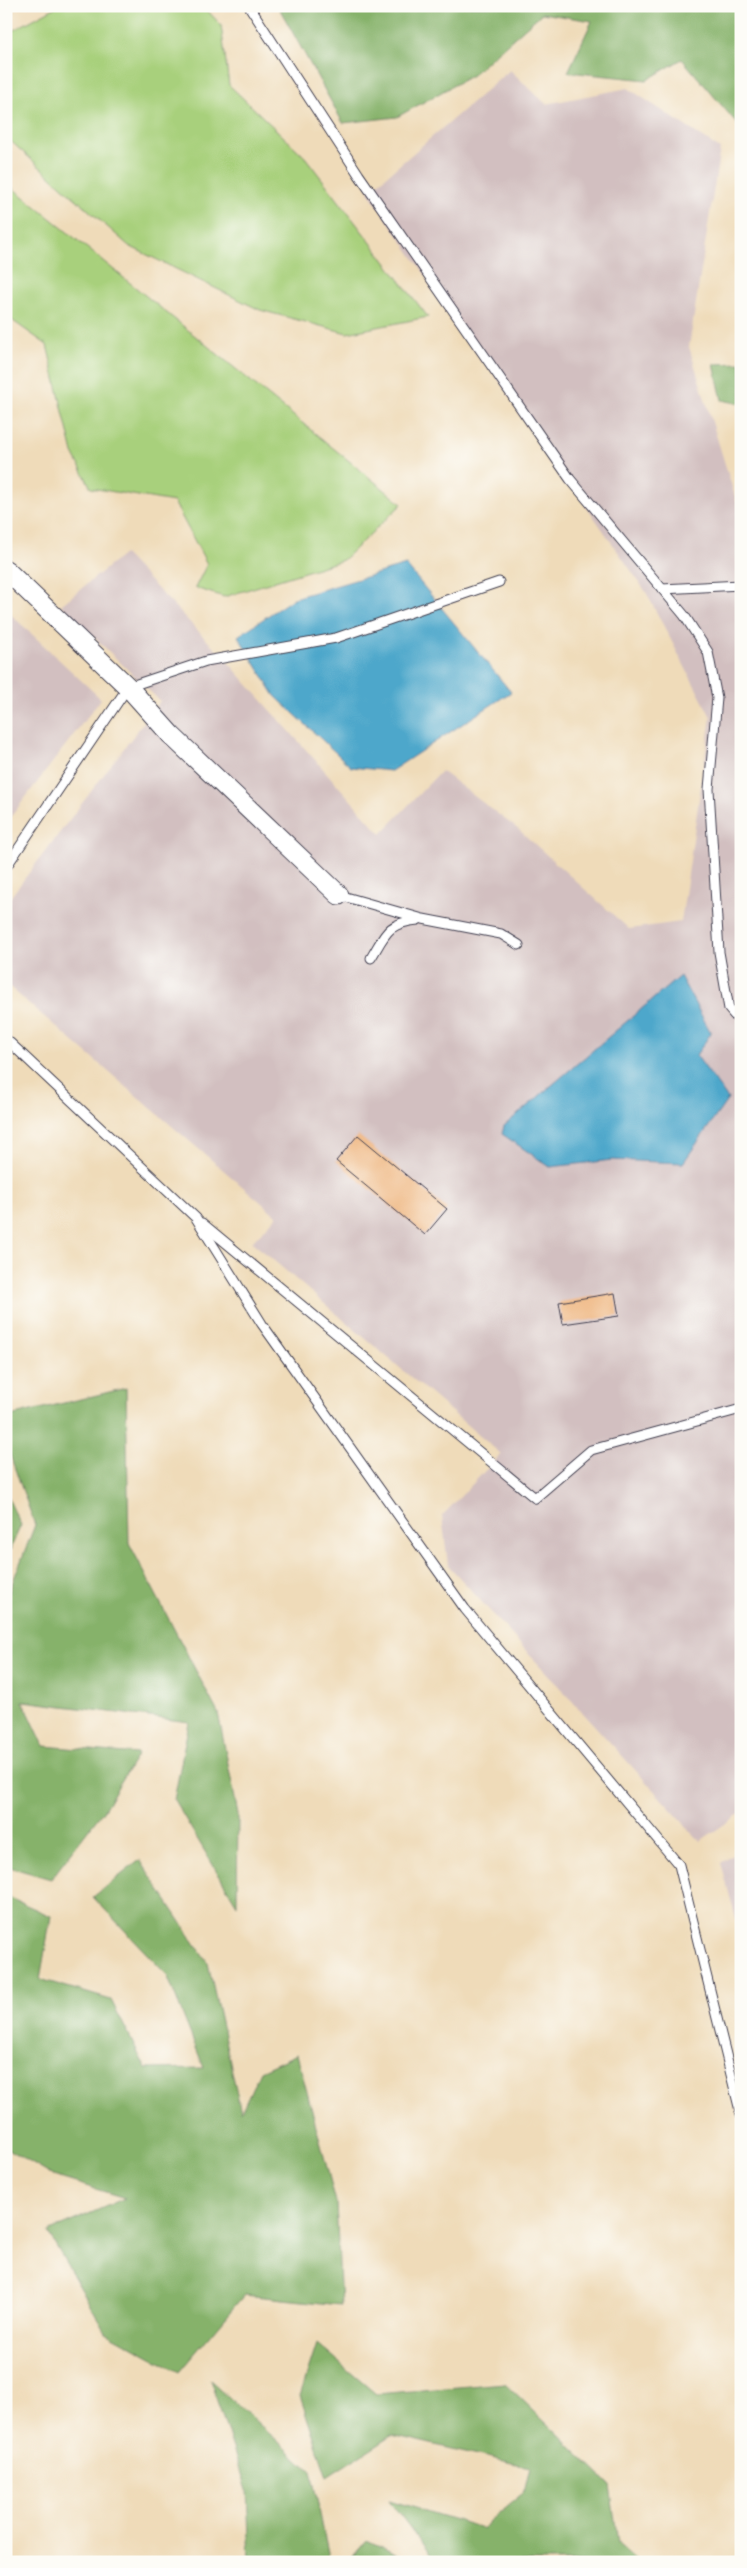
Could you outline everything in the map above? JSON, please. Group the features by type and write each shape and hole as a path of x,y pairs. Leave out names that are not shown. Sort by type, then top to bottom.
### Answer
{"street":[{"path":"6,570 128,687 171,735 339,895"}],"lane":[{"path":"249,6 359,175 570,479 684,615 708,652 717,698 709,789 719,952 729,1009 741,1022"},
{"path":"6,866 128,687 206,661 336,638 499,582"},
{"path":"662,588 741,585"},
{"path":"339,895 423,919 501,934 519,945"},
{"path":"371,958 388,930 399,922 423,919"},
{"path":"6,1038 196,1218 535,1498 591,1450 741,1409"},
{"path":"196,1218 262,1324 465,1609 679,1865 741,2115"}],"shaded area":[{"path":"510,70 546,104 628,88 720,149 689,347 741,516 741,1813 700,1841 448,1565 442,1516 501,1454 252,1242 277,1216 6,984 6,903 160,701 61,605 124,554 227,661 381,834 441,771 519,830 629,929 681,922 711,717 646,592 368,192"},
{"path":"6,610 101,699 6,823"},
{"path":"741,1849 741,1938 721,1863"}],"green space":[{"path":"58,6 203,6 221,25 229,85 305,157 428,317 347,333 260,310 129,246 6,137 6,34"},
{"path":"278,6 741,6 741,128 682,59 647,80 568,72 592,21 542,13 472,75 397,117 343,123"},
{"path":"6,183 402,504 343,560 224,597 195,588 207,564 174,502 91,488 73,453 47,345 6,316"},
{"path":"741,363 741,404 722,400 714,364"},
{"path":"126,1388 129,1543 218,1713 238,1814 237,1905 174,1800 189,1722 23,1701 44,1746 138,1754 103,1811 51,1879 6,1866 6,1599 35,1525 6,1444 6,1417"},
{"path":"6,1494 21,1525 6,1559"},
{"path":"140,1860 208,1963 241,2112 260,2071 297,2054 336,2202 341,2305 244,2295 179,2372 106,2332 48,2232 125,2198 53,2176 6,2148 6,1896 51,1916 40,1979 111,2000 146,2069 204,2068 167,1975 93,1897"},
{"path":"317,2344 376,2394 505,2383 610,2485 618,2543 639,2562 436,2562 389,2500 482,2528 524,2493 530,2467 392,2435 327,2477 300,2396"},
{"path":"210,2380 311,2471 330,2562 250,2562 247,2490"},
{"path":"367,2540 412,2562 348,2562"}],"water":[{"path":"406,565 511,692 391,771 351,767 275,696 238,636 294,598"},
{"path":"680,976 711,1033 696,1055 728,1099 683,1163 612,1160 550,1167 502,1134 504,1126"}],"building":[{"path":"358,1135 447,1209 425,1235 336,1161"},
{"path":"615,1293 619,1316 563,1324 559,1302"}]}
